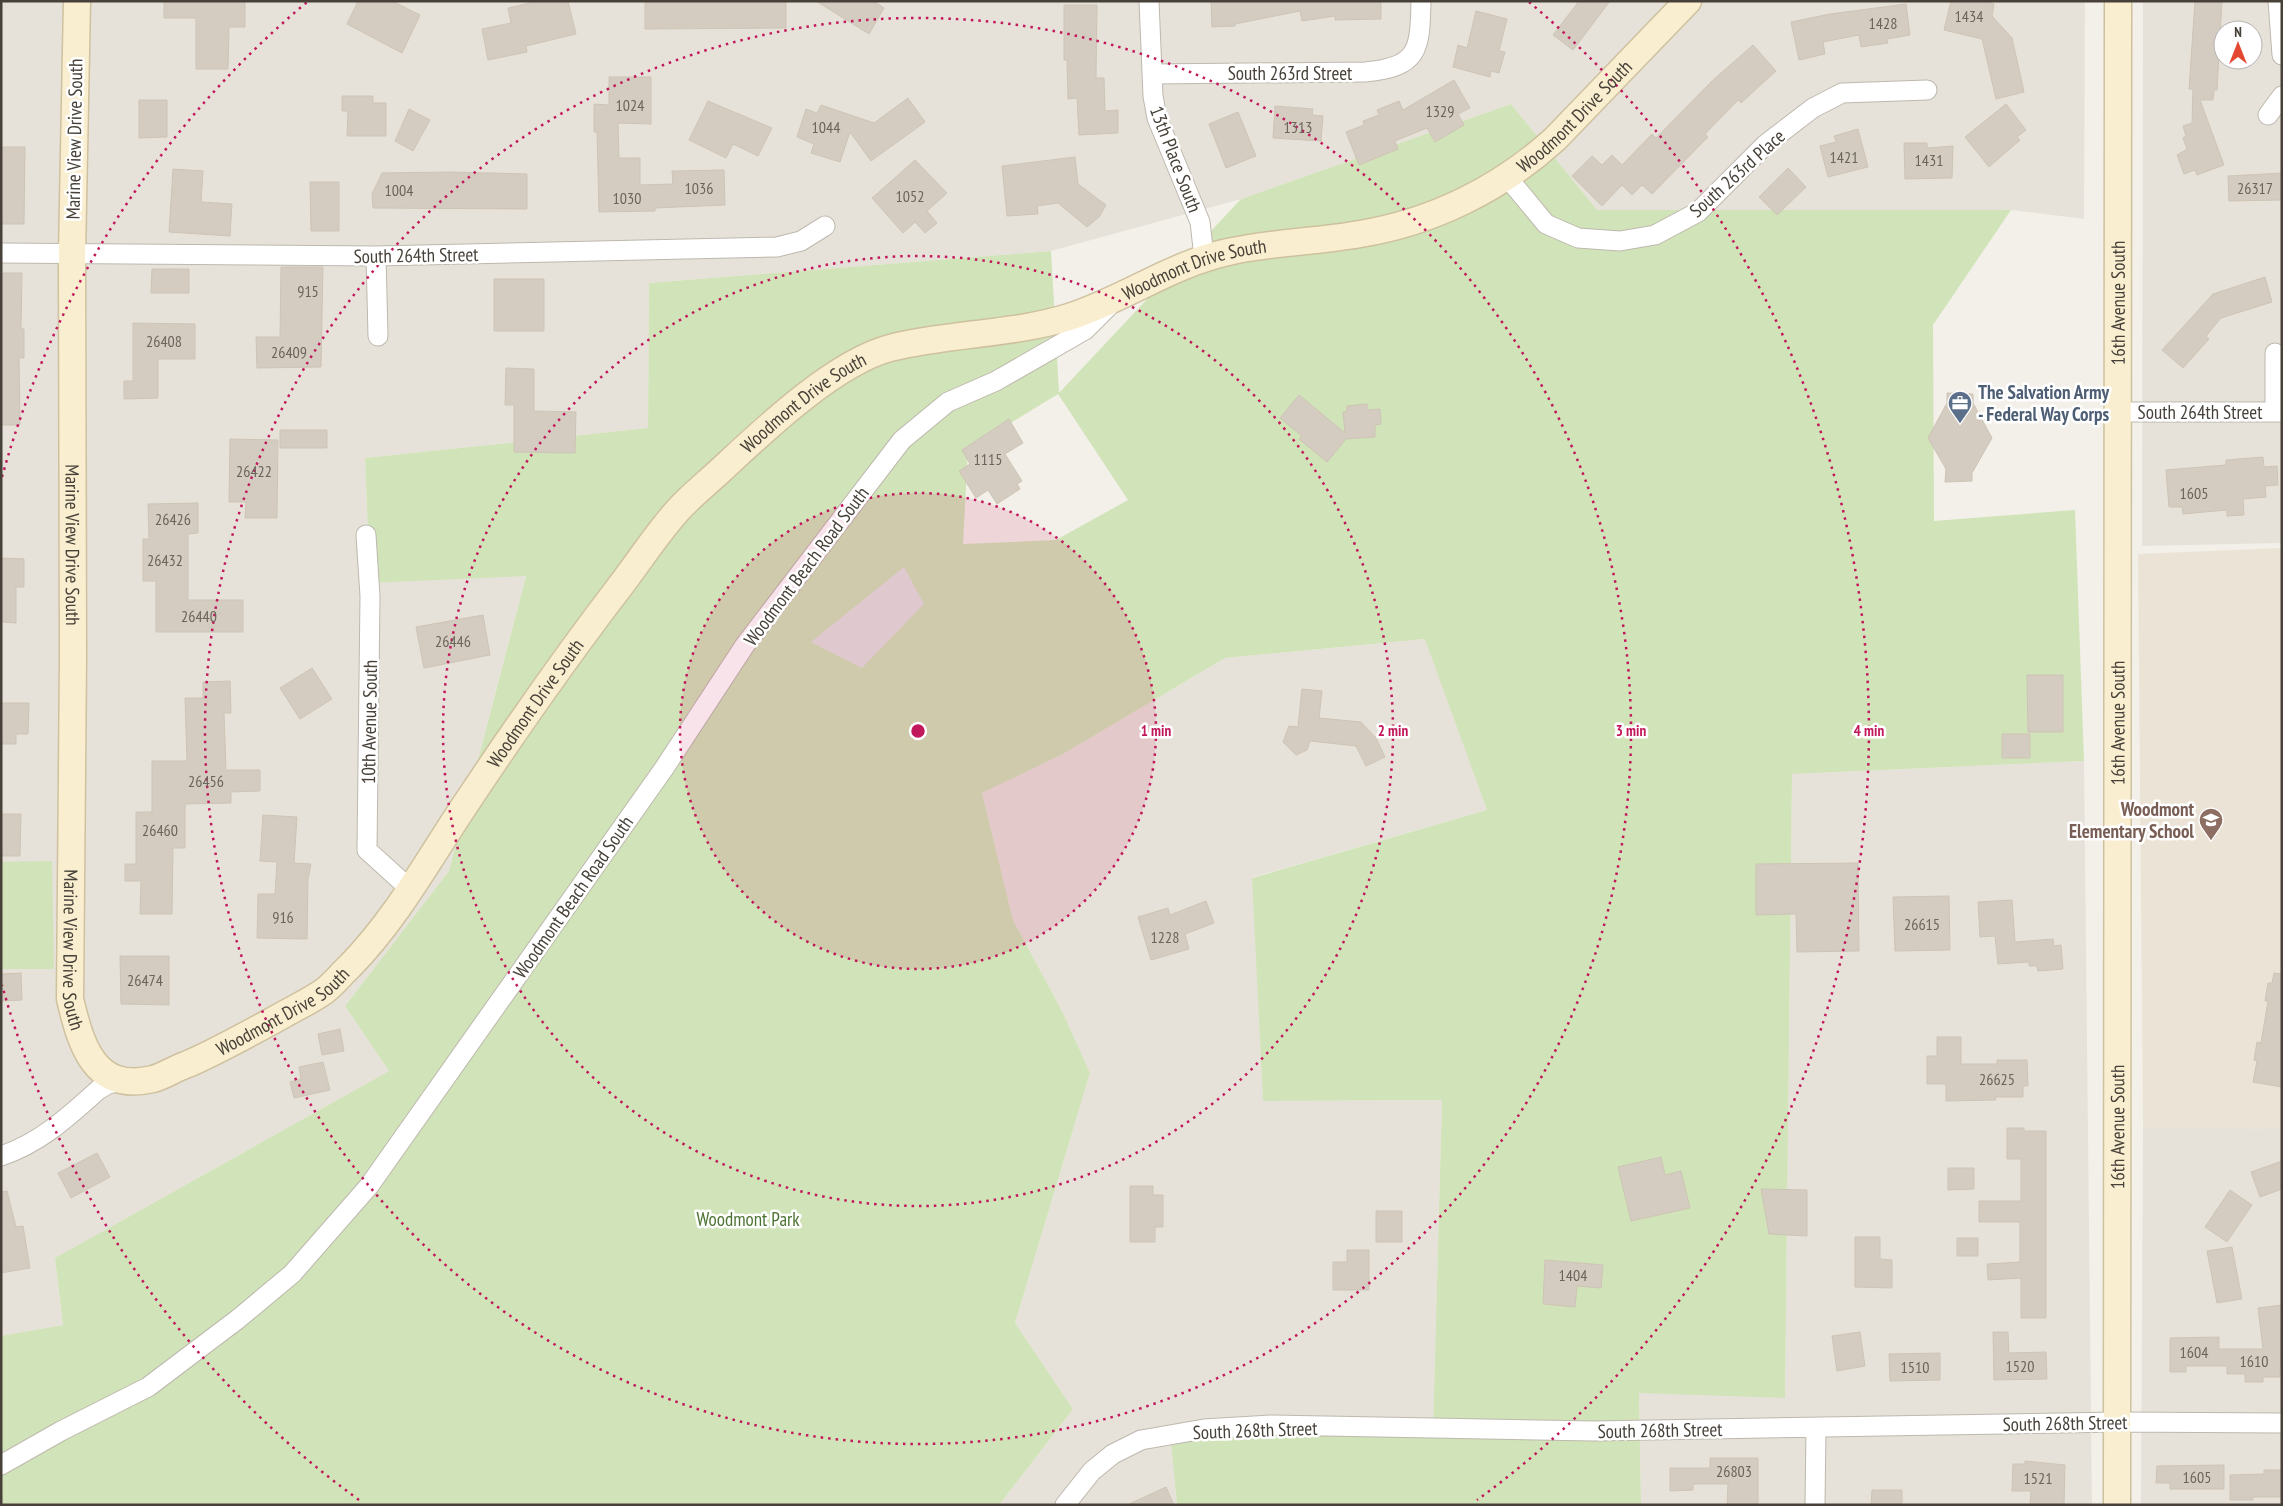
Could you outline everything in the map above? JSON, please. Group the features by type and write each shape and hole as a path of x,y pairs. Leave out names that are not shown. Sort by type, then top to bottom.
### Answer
{"main road":[{"name":"Marine View Drive South","path":"77,1 72,254 73,657 70,999 79,1034 94,1064 116,1079"},
{"name":"Woodmont Drive South","path":"116,1079 152,1079 222,1049 325,991 369,946 411,890 520,723 599,614 679,509 763,431 830,378 870,355 891,348 1024,327 1068,317 1115,300 1204,257 1235,250 1362,234 1410,223 1451,208 1507,177 1532,160 1688,1"},
{"name":"16th Avenue South","path":"2117,1505 2118,1"}],"street":[{"name":"13th Place South","path":"1149,1 1152,74 1157,118 1200,222 1204,257"},
{"name":"South 263rd Street","path":"1152,74 1372,71 1392,68 1403,63 1413,55 1418,45 1421,1"},
{"path":"2278,1 2282,55"},
{"name":"South 263rd Place","path":"1507,177 1546,224 1578,238 1620,241 1655,234 1698,212 1766,144 1813,108 1842,93 1874,90 1927,90"},
{"path":"2268,115 2282,96"},
{"name":"South 264th Street","path":"1,253 376,256 777,247 801,241 825,226"},
{"path":"376,256 378,336"},
{"name":"Woodmont Beach Road South","path":"1,1465 61,1431 148,1387 238,1319 292,1274 369,1186 659,775 745,645 902,440 948,402 996,381 1085,330 1115,300"},
{"path":"2275,353 2278,412"},
{"name":"South 264th Street","path":"2118,412 2278,412"},
{"name":"10th Avenue South","path":"366,535 370,596 368,850 411,890"},
{"path":"1,1156 23,1149 45,1134 98,1090 116,1079"},
{"name":"South 268th Street","path":"1065,1505 1092,1471 1113,1454 1141,1440 1204,1429 1271,1426 1544,1431 2117,1422 2282,1423"},
{"path":"1815,1505 1816,1428"}],"shaded area":[{"path":"1,1 2085,1 2084,219 2011,210 1597,210 1511,104 1241,199 1051,251 649,283 648,428 365,458 370,583 526,575 449,871 345,1006 389,1071 55,1258 63,1325 1,1336"},
{"path":"2143,1 2282,1 2282,543 2142,546"},
{"name":"Woodmont Elementary School","path":"2282,548 2282,1129 2143,1128 2138,554"},
{"path":"904,567 924,604 862,668 811,642"},
{"path":"1426,639 1487,810 1253,877 1263,1101 1442,1100 1433,1429 1170,1435 1177,1505 999,1505 1073,1409 1015,1323 1090,1073 1063,1013 1013,920 982,793 1063,754 1225,658"},
{"path":"2084,761 2092,1505 1641,1505 1639,1392 1785,1397 1792,774"},
{"path":"2143,1128 2282,1128 2282,1505 2141,1505"}],"green space":[{"name":"Woodmont Park","path":"1511,104 1597,210 2011,210 1933,325 1934,521 2075,510 2084,761 1792,774 1785,1398 1639,1393 1641,1505 1177,1505 1170,1434 1433,1429 1442,1100 1263,1101 1252,878 1487,810 1425,639 1225,658 1063,754 982,793 1013,920 1063,1013 1090,1073 1015,1323 1073,1409 999,1505 1,1505 1,1336 63,1325 55,1258 389,1071 345,1006 449,871 526,576 370,583 365,458 648,428 649,283 1051,251 1059,393 1241,199","holes":["1058,394 1128,500 1056,540 963,544 968,449"]},
{"path":"52,861 54,969 1,969 1,862"}],"building":[{"path":"164,1 245,1 245,27 229,27 228,69 196,69 196,18 164,18"},
{"path":"358,1 392,1 420,15 402,53 347,24"},
{"path":"538,1 568,1 576,34 526,46 527,52 488,60 482,29 511,23 508,8"},
{"path":"645,1 786,1 786,28 645,29"},
{"path":"816,1 873,1 884,8 869,34"},
{"path":"1211,1 1381,1 1381,19 1335,20 1335,16 1302,21 1300,11 1235,24 1235,26 1212,27"},
{"path":"1579,1 1610,1 1573,50 1553,35"},
{"path":"1951,1 1982,1 1994,4 1992,16 2012,38 2024,92 1996,99 1982,39 1944,30"},
{"path":"2195,1 2222,1 2221,20 2213,20 2213,70 2218,70 2217,90 2214,90 2213,100 2200,100 2224,165 2197,175 2195,170 2184,174 2177,155 2187,149 2183,138 2186,136 2183,126 2192,123 2193,89 2189,89"},
{"path":"1906,4 1910,35 1887,39 1888,43 1861,47 1859,35 1823,42 1825,54 1799,60 1791,22 1830,14"},
{"path":"1064,5 1097,5 1096,78 1104,78 1105,111 1118,110 1118,133 1079,135 1077,98 1068,99 1067,60 1064,60"},
{"path":"1476,11 1507,19 1499,51 1505,52 1499,73 1491,71 1490,77 1453,67 1458,45 1467,48"},
{"path":"1753,45 1776,71 1741,103 1738,100 1705,134 1708,137 1652,194 1642,185 1632,195 1622,185 1602,206 1572,176 1592,156 1602,165 1612,155 1622,165 1652,134 1656,138 1712,81"},
{"path":"609,77 651,77 651,124 618,123 619,158 640,158 640,185 673,184 672,171 724,170 725,205 655,208 655,211 599,212 597,132 594,132 594,104 609,105"},
{"path":"1454,80 1470,108 1458,114 1464,125 1435,142 1427,128 1395,141 1398,149 1359,165 1346,132 1364,125 1363,121 1379,115 1377,110 1399,101 1403,110"},
{"path":"342,96 373,96 373,103 386,103 386,136 347,136 348,111 342,111"},
{"path":"908,98 925,122 871,161 850,132 840,162 811,153 814,144 797,137 806,109 817,113 821,105 874,123"},
{"path":"139,100 167,100 167,137 139,138"},
{"path":"708,101 772,128 758,156 733,144 726,158 689,140"},
{"path":"2006,104 2026,130 2017,137 2020,140 1989,167 1965,137"},
{"path":"1275,106 1313,109 1312,115 1323,116 1321,141 1273,138"},
{"path":"409,109 430,120 413,151 395,141"},
{"path":"1238,112 1256,156 1226,168 1209,124"},
{"path":"1858,129 1868,167 1828,177 1820,146 1836,142 1834,136"},
{"path":"1904,143 1927,143 1927,148 1953,146 1952,178 1905,179"},
{"path":"1,147 25,147 24,224 1,224"},
{"path":"1075,157 1078,184 1106,205 1099,217 1087,227 1058,203 1037,206 1038,214 1007,216 1002,166"},
{"path":"915,160 947,193 927,211 937,223 925,233 915,222 903,233 872,198"},
{"path":"1788,168 1806,187 1777,215 1759,197"},
{"path":"173,169 203,171 201,202 232,204 230,236 169,232"},
{"path":"382,173 527,174 527,209 373,208 372,194"},
{"path":"2282,173 2282,200 2229,201 2228,176"},
{"path":"310,182 339,182 339,231 311,231"},
{"path":"281,267 323,267 321,367 257,368 256,337 280,337"},
{"path":"152,269 189,269 189,293 151,293"},
{"path":"1,273 22,273 21,329 24,329 24,358 19,358 20,425 1,425"},
{"path":"2265,277 2272,302 2221,318 2206,336 2209,339 2183,368 2162,350 2213,294"},
{"path":"494,279 544,279 544,331 494,331"},
{"path":"133,323 195,324 195,359 158,359 158,398 124,399 124,381 133,381"},
{"path":"506,368 534,369 534,411 576,412 575,453 514,452 514,405 505,405"},
{"name":"The Salvation Army - Federal Way Corps","path":"1947,393 1973,394 1973,403 1992,438 1972,473 1972,481 1945,482 1946,469 1928,438 1947,403"},
{"path":"1299,395 1345,433 1343,412 1347,411 1347,406 1367,404 1367,410 1380,409 1381,424 1375,425 1375,437 1346,439 1327,462 1299,439 1302,436 1280,418"},
{"path":"1009,419 1023,443 1005,454 1022,481 1017,484 1020,489 997,504 988,490 976,498 959,471 970,464 962,450"},
{"path":"280,430 327,430 327,448 280,448"},
{"path":"230,439 278,440 277,518 245,518 246,502 229,502"},
{"path":"2263,457 2264,467 2277,466 2278,485 2265,486 2266,497 2243,499 2244,515 2227,516 2227,510 2183,514 2182,507 2169,507 2166,470 2226,465 2226,460"},
{"path":"198,503 198,533 188,534 188,600 243,600 243,632 156,632 156,581 143,581 143,539 149,539 148,504"},
{"path":"1,558 24,559 24,587 16,587 16,623 1,622"},
{"path":"483,615 490,655 424,668 416,627"},
{"path":"312,668 332,699 300,719 280,688"},
{"path":"2027,675 2063,675 2063,732 2028,732"},
{"path":"230,681 231,713 224,713 226,770 260,770 260,791 231,792 231,803 185,804 185,848 173,848 172,914 140,914 141,881 125,881 125,864 136,864 136,812 152,812 152,761 187,761 185,698 203,698 203,682"},
{"path":"1302,689 1322,691 1319,718 1361,722 1376,738 1385,757 1366,766 1356,746 1310,741 1307,750 1296,755 1283,742 1289,726 1298,727"},
{"path":"1,703 29,703 28,734 16,734 16,744 1,744"},
{"path":"2002,734 2030,734 2030,758 2002,758"},
{"path":"1,814 21,814 20,856 1,856"},
{"path":"263,815 297,817 294,863 311,864 308,879 307,939 257,938 258,894 275,894 277,862 260,861"},
{"path":"1858,863 1859,951 1797,952 1796,914 1756,915 1756,864"},
{"path":"1949,896 1950,950 1895,951 1893,897"},
{"path":"2012,900 2015,942 2053,939 2054,946 2061,945 2063,969 2038,971 2037,966 2029,966 2029,962 1998,964 1995,936 1980,937 1978,902"},
{"path":"1206,901 1214,923 1185,934 1189,949 1151,960 1138,917 1168,908 1170,915"},
{"path":"120,956 169,956 169,1005 121,1004"},
{"path":"21,973 22,1000 1,1001 1,974"},
{"path":"2274,973 2282,974 2282,1087 2253,1082 2257,1061 2254,1060 2257,1042 2261,1043 2268,1001 2265,1001 2268,983 2272,983"},
{"path":"340,1029 344,1051 322,1055 318,1034"},
{"path":"1937,1037 1961,1037 1961,1064 1997,1064 1997,1060 2027,1060 2028,1086 2023,1086 2023,1097 1995,1097 1996,1100 1946,1101 1946,1084 1927,1084 1927,1056 1937,1056"},
{"path":"323,1062 330,1090 294,1098 290,1082 301,1079 299,1067"},
{"path":"2007,1128 2024,1128 2024,1131 2046,1131 2046,1318 2021,1318 2021,1278 1988,1280 1987,1264 2020,1262 2020,1222 1979,1222 1979,1201 2021,1201 2021,1159 2007,1159"},
{"path":"97,1153 110,1177 71,1198 58,1173"},
{"path":"1661,1157 1665,1175 1681,1171 1690,1208 1631,1221 1618,1167"},
{"path":"2282,1161 2282,1189 2260,1197 2251,1172"},
{"path":"1948,1168 1974,1168 1974,1189 1948,1190"},
{"path":"1130,1186 1153,1186 1153,1195 1163,1195 1163,1227 1155,1227 1155,1242 1130,1242"},
{"path":"1761,1189 1807,1190 1807,1236 1769,1234"},
{"path":"2230,1190 2252,1205 2227,1242 2205,1227"},
{"path":"7,1191 16,1227 23,1226 30,1268 1,1273 1,1192"},
{"path":"1376,1211 1402,1211 1402,1242 1376,1242"},
{"path":"1855,1237 1880,1237 1880,1259 1892,1260 1892,1288 1855,1287"},
{"path":"1957,1238 1978,1238 1978,1256 1957,1256"},
{"path":"2232,1247 2242,1299 2217,1303 2207,1251"},
{"path":"1347,1250 1369,1250 1369,1290 1333,1290 1333,1262 1347,1262"},
{"path":"1545,1260 1603,1265 1601,1288 1577,1286 1575,1307 1543,1304"},
{"path":"2282,1305 2280,1377 2263,1377 2263,1382 2245,1382 2245,1374 2227,1374 2227,1366 2186,1366 2186,1372 2170,1372 2170,1338 2219,1337 2219,1349 2263,1349 2258,1308"},
{"path":"1860,1332 1865,1366 1837,1371 1832,1336"},
{"path":"1993,1332 2008,1332 2009,1353 2046,1352 2047,1379 1994,1380"},
{"path":"1940,1353 1940,1380 1890,1381 1889,1354"},
{"path":"1710,1458 1758,1458 1758,1505 1727,1505 1728,1484 1693,1484 1693,1490 1670,1491 1670,1468 1710,1468"},
{"path":"2025,1461 2065,1465 2064,1505 2030,1505 2031,1491 2012,1491 2013,1464 2025,1464"},
{"path":"2224,1465 2224,1489 2170,1489 2170,1483 2156,1483 2157,1466"},
{"path":"2264,1470 2282,1470 2282,1497 2253,1497 2253,1500 2230,1500 2230,1475 2264,1474"},
{"path":"1166,1487 1174,1505 1127,1505"},
{"path":"1872,1490 1902,1490 1902,1505 1871,1505"}],"place":[{"name":"The Salvation Army - Federal Way Corps","path":"1960,424"},
{"name":"Woodmont Elementary School","path":"2211,841"}]}
